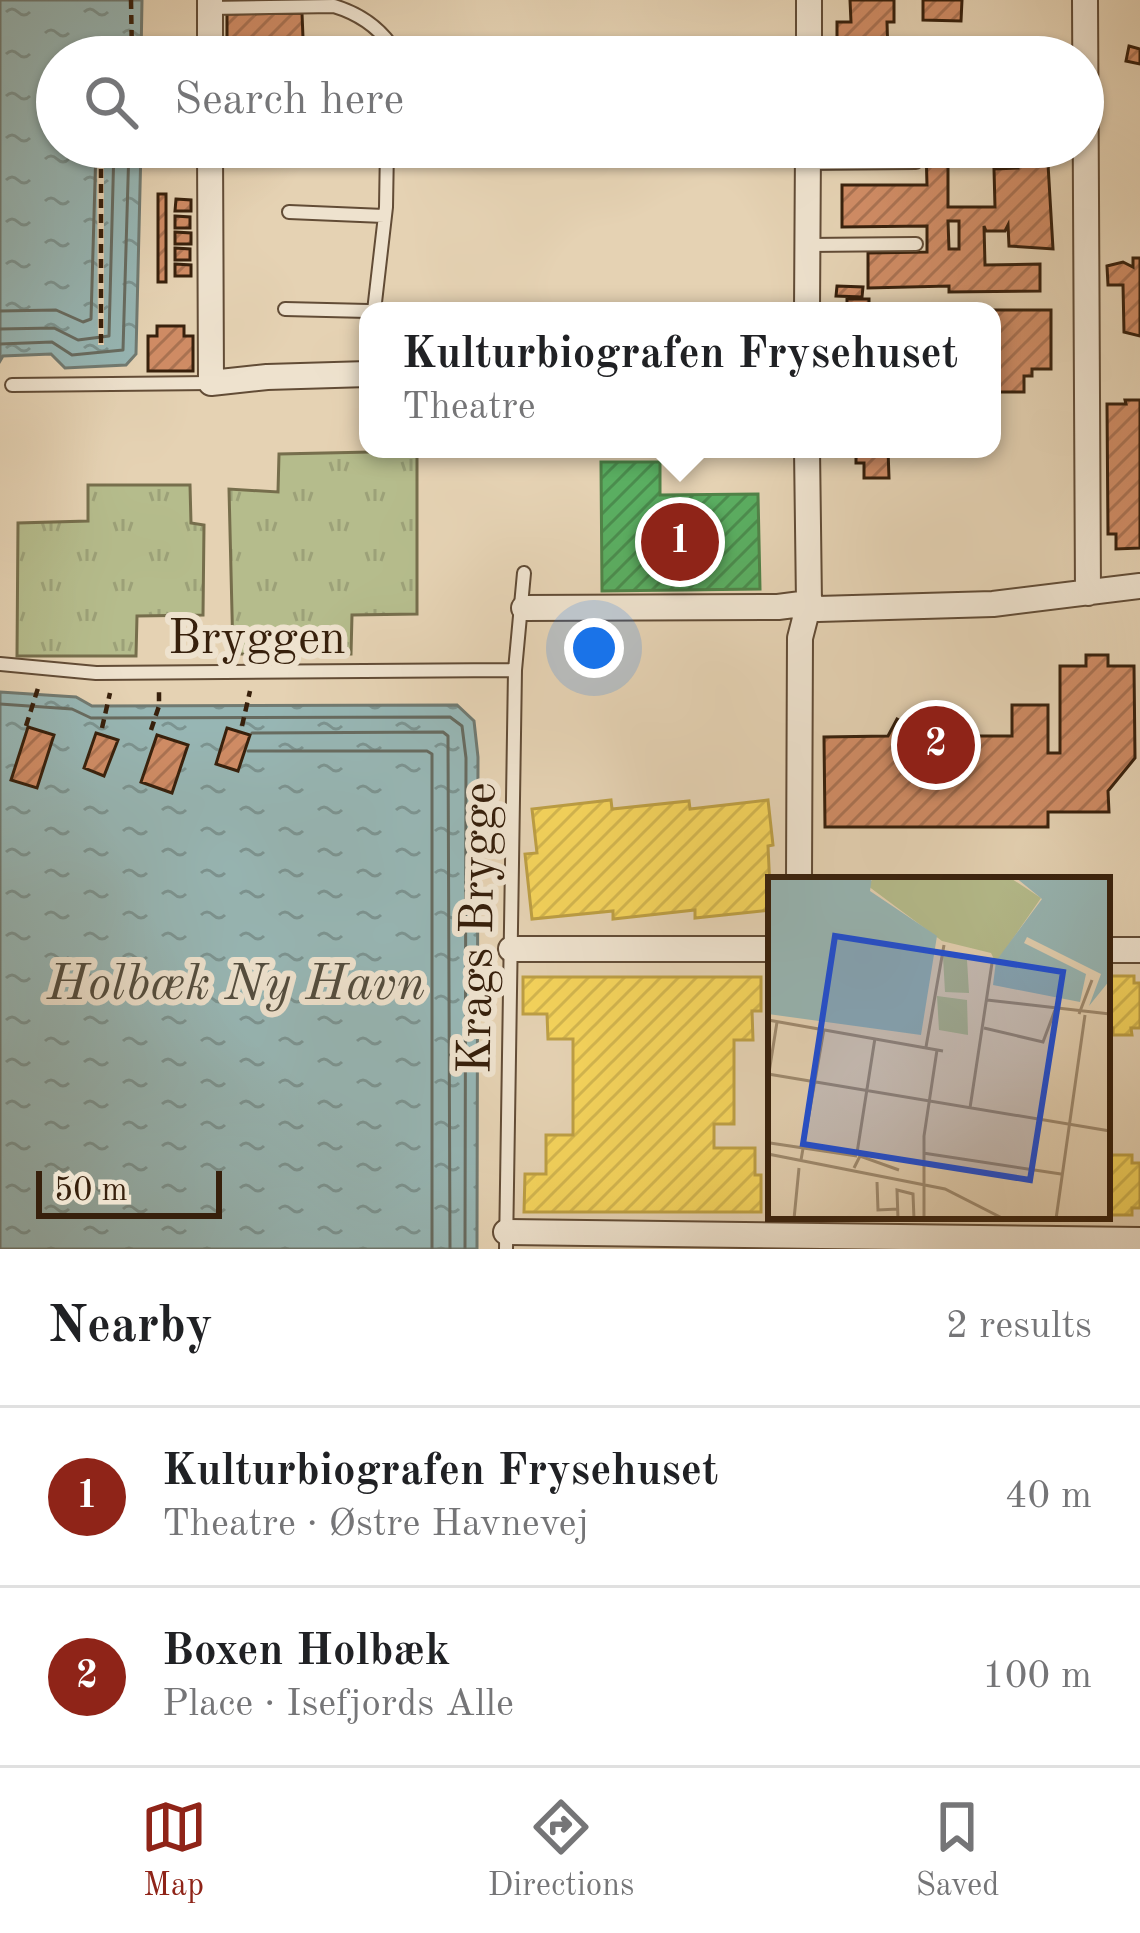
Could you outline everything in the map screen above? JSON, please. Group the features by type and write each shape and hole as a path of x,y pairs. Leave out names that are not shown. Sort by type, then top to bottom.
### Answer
{"street":[{"path":"808,36 809,0"},
{"path":"1085,0 1085,36"},
{"path":"210,4 211,36"},
{"path":"210,168 211,383 359,372"},
{"path":"807,302 808,168"},
{"path":"1086,168 1088,593"},
{"path":"799,877 800,638 809,603 807,458"},
{"path":"524,608 994,604 1140,586"},
{"path":"511,949 768,950"},
{"path":"506,1240 801,1234 1140,1240"}],"lane":[{"path":"210,4 325,5 343,9 384,36"},
{"path":"372,302 385,216 386,168"},
{"path":"289,212 385,216"},
{"path":"807,245 916,244"},
{"path":"284,309 359,311"},
{"path":"12,385 211,383"},
{"name":"Krags Brygge","path":"506,1240 514,670 524,573"},
{"name":"Bryggen","path":"0,664 96,673 514,670"}],"path":[{"path":"131,0 132,36"},
{"path":"101,168 101,343"},
{"path":"26,725 36,694"},
{"path":"102,728 110,706"},
{"path":"151,730 159,706"},
{"path":"242,726 249,706"}],"green space":[{"path":"359,452 359,458 417,458 417,614 352,615 351,654 233,654 229,489 278,492 279,454"},
{"path":"88,485 190,485 191,523 204,525 203,615 137,616 136,656 17,656 18,523 88,521"}],"water":[{"path":"0,0 142,0 141,36 36,36 36,168 140,168 136,354 126,365 65,368 51,354 3,356 0,361"},
{"name":"Holbæk Ny Havn","path":"0,692 76,697 92,706 457,705 474,721 478,757 477,1249 0,1249"}],"pier":[{"path":"97,168 104,168 104,345 98,345"}],"building: Homes":[{"path":"611,800 612,809 689,801 690,809 768,800 773,845 768,846 768,910 695,918 695,910 613,919 613,911 532,919 525,854 537,853 532,809"},
{"path":"1110,976 1134,976 1134,983 1140,983 1140,1028 1131,1028 1132,1035 1113,1035"},
{"path":"523,977 761,977 761,1011 752,1011 753,1040 734,1040 734,1124 714,1124 714,1148 755,1148 761,1212 524,1212 525,1174 546,1174 546,1135 573,1135 573,1039 548,1039 547,1014 523,1014"},
{"path":"1110,1155 1132,1155 1132,1163 1140,1163 1140,1208 1132,1208 1132,1215 1110,1215"}],"building: Public":[{"path":"601,462 660,462 660,495 758,494 760,589 602,591"}],"building: Other":[{"path":"850,0 894,0 894,22 887,22 887,36 837,36 837,22 851,22"},
{"path":"923,0 962,0 961,21 923,20"},
{"path":"302,13 303,36 227,36 227,14"},
{"path":"1129,46 1140,49 1140,64 1126,61"},
{"path":"927,168 948,168 948,207 995,207 994,169 1048,168 1053,249 1009,246 1008,225 1005,231 986,231 984,226 985,265 1040,264 1040,291 868,288 868,253 927,252 927,226 842,227 842,185 927,185","holes":["948,221 959,221 959,249 949,249"]},
{"path":"158,194 166,194 166,282 158,282"},
{"path":"176,199 191,200 191,211 175,211"},
{"path":"175,216 190,217 190,228 175,228"},
{"path":"175,232 191,233 191,244 175,244"},
{"path":"175,248 190,249 190,260 175,260"},
{"path":"1133,258 1140,258 1140,336 1124,332 1123,285 1108,285 1107,266 1123,262 1133,267"},
{"path":"175,264 191,265 191,276 175,276"},
{"path":"837,286 863,287 862,297 836,296"},
{"path":"1001,310 1051,310 1051,369 1032,369 1032,376 1024,376 1024,392 1001,392"},
{"path":"157,326 184,326 184,336 193,336 193,371 148,371 148,336 157,336"},
{"path":"1125,400 1140,400 1140,548 1116,549 1116,534 1108,534 1107,404 1126,404"},
{"path":"856,458 888,458 889,478 864,478 864,463 856,463"},
{"path":"1086,655 1108,655 1108,666 1134,666 1135,758 1108,791 1109,812 1048,812 1048,827 825,827 824,737 888,736 897,719 910,726 910,736 1012,736 1012,705 1048,705 1048,753 1060,753 1060,666 1086,666"},
{"path":"28,727 54,735 37,788 11,780"},
{"path":"227,728 250,735 238,771 216,764"},
{"path":"96,733 118,740 104,776 84,768"},
{"path":"157,735 188,745 172,793 141,782"}],"place":[{"name":"Kulturbiografen Frysehuset","path":"680,542"},
{"name":"Boxen Holbæk","path":"936,745"}]}
